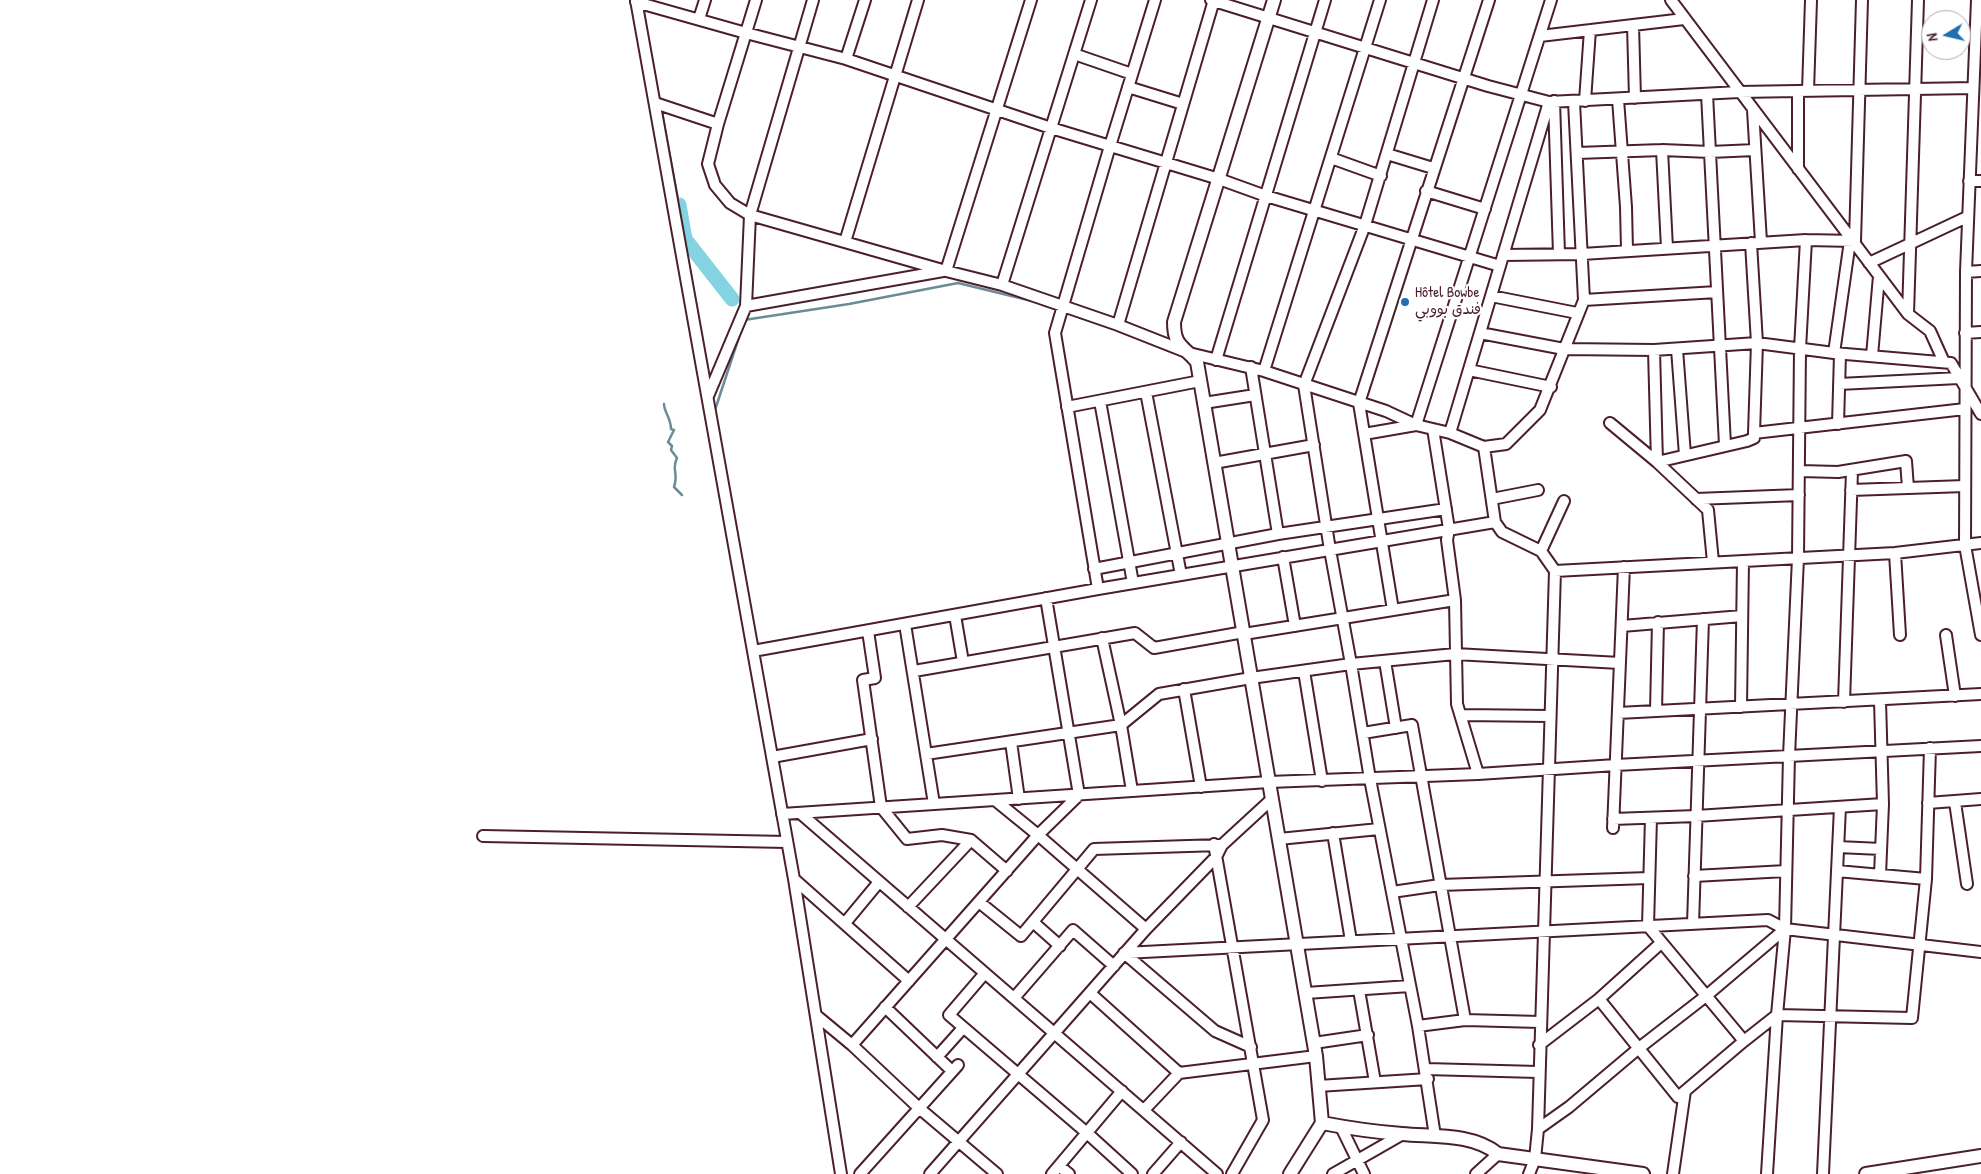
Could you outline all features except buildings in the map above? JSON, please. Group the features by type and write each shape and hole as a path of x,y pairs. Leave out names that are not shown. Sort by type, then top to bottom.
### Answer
{"street":[{"path":"699,19 706,0"},
{"path":"756,0 718,124 708,164 715,185 730,203 750,215 1002,285 1118,325 1189,353 1264,371 1386,411 1416,425 1450,434 1484,447 1506,444 1540,410 1551,387 1577,313 1584,300 1574,102"},
{"path":"708,397 746,306 750,215 813,0"},
{"path":"846,60 865,0"},
{"path":"846,242 918,0"},
{"path":"946,271 1031,0"},
{"path":"1002,285 1091,0"},
{"path":"1098,589 1055,334 1155,0"},
{"path":"1118,325 1213,0 1521,96 1551,102 1739,92 1973,88"},
{"path":"1274,0 1174,322 1174,336 1179,344 1197,362 1316,1056 1322,1123 1290,1174"},
{"path":"1216,360 1325,0"},
{"path":"1264,371 1380,0"},
{"path":"1433,0 1365,225 1304,385 1330,550 1370,779 1427,1074 1435,1136"},
{"path":"1393,610 1359,403 1489,0"},
{"path":"1416,425 1551,0"},
{"path":"1671,0 1684,20 1908,314 1930,331 1944,362"},
{"path":"1798,168 1811,0"},
{"path":"1838,424 1839,384 1837,353 1852,241 1862,0"},
{"path":"1908,314 1918,0"},
{"path":"841,1174 794,878 636,1 846,60 1051,128 1219,179 1266,196 1500,266"},
{"path":"1978,6 1978,70 1973,88 1967,217 1965,486 1966,545 1981,635"},
{"path":"1540,36 1684,20"},
{"path":"1633,25 1636,98"},
{"path":"1586,101 1590,30"},
{"path":"1074,54 1132,74"},
{"path":"1128,86 1183,104"},
{"path":"1707,94 1725,445"},
{"path":"1618,99 1627,250"},
{"path":"1551,102 1559,254"},
{"path":"1450,434 1551,102"},
{"path":"655,103 718,124"},
{"path":"1657,462 1754,438 1756,243 1753,110"},
{"path":"1577,153 1662,150 1710,152 1755,150"},
{"path":"1662,150 1667,248"},
{"path":"1387,154 1434,168"},
{"path":"1331,158 1381,176"},
{"path":"1969,181 1981,181"},
{"path":"1426,191 1485,209"},
{"path":"1869,262 1967,217"},
{"path":"1503,255 1582,254 1806,240 1852,241"},
{"path":"1767,1174 1777,1015 1785,928 1789,756 1798,558 1800,349 1806,240"},
{"path":"746,306 946,271"},
{"path":"1966,272 1981,271"},
{"path":"1872,356 1879,276"},
{"path":"1584,300 1717,292"},
{"path":"1491,296 1577,313"},
{"path":"1965,333 1981,332"},
{"path":"1480,333 1564,348 1654,350 1756,344 1951,363 1981,414"},
{"path":"1678,349 1685,455"},
{"path":"1654,350 1657,462"},
{"path":"1251,368 1278,534"},
{"path":"1469,370 1551,387"},
{"path":"1839,384 1959,378"},
{"path":"1067,407 1200,381"},
{"path":"1146,392 1181,575"},
{"path":"1204,403 1255,396"},
{"path":"1100,401 1133,583"},
{"path":"1754,433 1965,409"},
{"path":"1610,423 1657,462 1708,510 1713,562"},
{"path":"1364,434 1416,425"},
{"path":"1433,429 1449,529 1447,540 1455,600 1457,704 1478,774"},
{"path":"1214,463 1314,445"},
{"path":"1484,447 1495,522 1502,532 1541,551 1555,571 1538,1072 1538,1129 1535,1160 1529,1174"},
{"path":"1800,471 1852,471 1906,461 1908,488"},
{"path":"1844,702 1852,471"},
{"path":"1851,490 1965,486"},
{"path":"1492,499 1538,490"},
{"path":"1696,499 1799,495"},
{"path":"1541,551 1564,501"},
{"path":"1094,569 1278,534 1446,509"},
{"path":"753,651 1046,598 1495,522"},
{"path":"1555,571 1850,556 1981,543"},
{"path":"1895,553 1900,635"},
{"path":"1284,557 1295,626"},
{"path":"1741,707 1743,561"},
{"path":"1624,568 1613,824 1651,818 1883,804"},
{"path":"1046,598 1079,796"},
{"path":"914,671 1136,633 1154,648 1455,600"},
{"path":"955,615 963,662"},
{"path":"1622,626 1742,616"},
{"path":"1693,924 1703,619"},
{"path":"1656,711 1658,622"},
{"path":"905,624 934,804"},
{"path":"868,631 875,678 863,680 881,807 907,838 942,835 971,840 1007,871"},
{"path":"1946,635 1955,696"},
{"path":"1102,638 1121,725 1132,791"},
{"path":"926,754 1121,725 1159,694 1351,664 1456,654 1620,663"},
{"path":"1385,661 1396,728"},
{"path":"1304,671 1322,781"},
{"path":"1184,689 1201,787"},
{"path":"1618,713 1981,694"},
{"path":"1880,700 1883,804 1880,875"},
{"path":"1461,715 1550,716"},
{"path":"1363,733 1412,725 1465,1020"},
{"path":"772,757 872,739"},
{"path":"1011,742 1018,799"},
{"path":"782,814 1079,796 1269,782 1421,777 1981,746"},
{"path":"1599,999 1678,1097 1744,1040 1777,1015 1912,1018 1926,879 1930,748"},
{"path":"852,1045 1038,835 1079,796"},
{"path":"979,902 1021,936 1094,849 1218,844 1272,799"},
{"path":"1928,803 1981,799"},
{"path":"995,800 1146,929"},
{"path":"1955,802 1967,884"},
{"path":"1823,1174 1840,807"},
{"path":"800,813 1218,1174"},
{"path":"1651,818 1648,926 1744,1040"},
{"path":"1279,839 1379,829"},
{"path":"1333,834 1350,942"},
{"path":"484,836 787,842"},
{"path":"908,907 971,840"},
{"path":"1218,844 1216,857 1264,1120 1232,1174"},
{"path":"1838,848 1881,849"},
{"path":"930,1174 1124,953 1216,857"},
{"path":"1837,871 1926,879"},
{"path":"1694,876 1786,872"},
{"path":"794,878 909,981"},
{"path":"1392,892 1440,885 1649,878"},
{"path":"845,923 879,882"},
{"path":"1124,953 1768,920 1785,928 1981,952"},
{"path":"1033,922 1060,946"},
{"path":"1538,1129 1569,1107 1639,1048 1706,996 1785,928"},
{"path":"1014,998 1073,930 1114,966"},
{"path":"1539,1046 1599,999 1661,943"},
{"path":"1124,953 1215,1031 1251,1047"},
{"path":"985,973 949,1015 1132,1174"},
{"path":"1306,993 1410,986"},
{"path":"1360,990 1376,1082"},
{"path":"1090,993 1179,1073"},
{"path":"860,1174 955,1068 937,1057 886,1007"},
{"path":"817,1016 852,1045 919,1108 997,1174"},
{"path":"1418,1026 1465,1020 1540,1022"},
{"path":"937,1057 963,1028"},
{"path":"1314,1043 1368,1035"},
{"path":"1144,1110 1179,1073 1316,1056"},
{"path":"1318,1086 1376,1082 1427,1074 1538,1072"},
{"path":"1069,1174 1056,1170 1122,1091"},
{"path":"1673,1174 1685,1091"},
{"path":"1322,1123 1341,1127 1435,1136 1479,1143 1489,1146 1498,1154 1617,1172 1643,1174"},
{"path":"1341,1127 1364,1174"},
{"path":"1333,1174 1403,1134"},
{"path":"1153,1174 1181,1142"},
{"path":"1476,1174 1498,1154"},
{"path":"1866,1174 1981,1156"}],"waterway":[{"path":"643,6 645,21"},
{"path":"661,107 679,205"},
{"path":"679,205 685,239 732,299"},
{"path":"744,320 849,304 958,283 1040,303"},
{"path":"715,410 742,328"},
{"path":"664,404 671,429 674,430 668,442 672,446 671,450 677,458 675,462 676,478 674,487 682,495"}],"place":[{"name":"Hôtel Bowbe فندق بووبي","path":"1405,302"}]}
